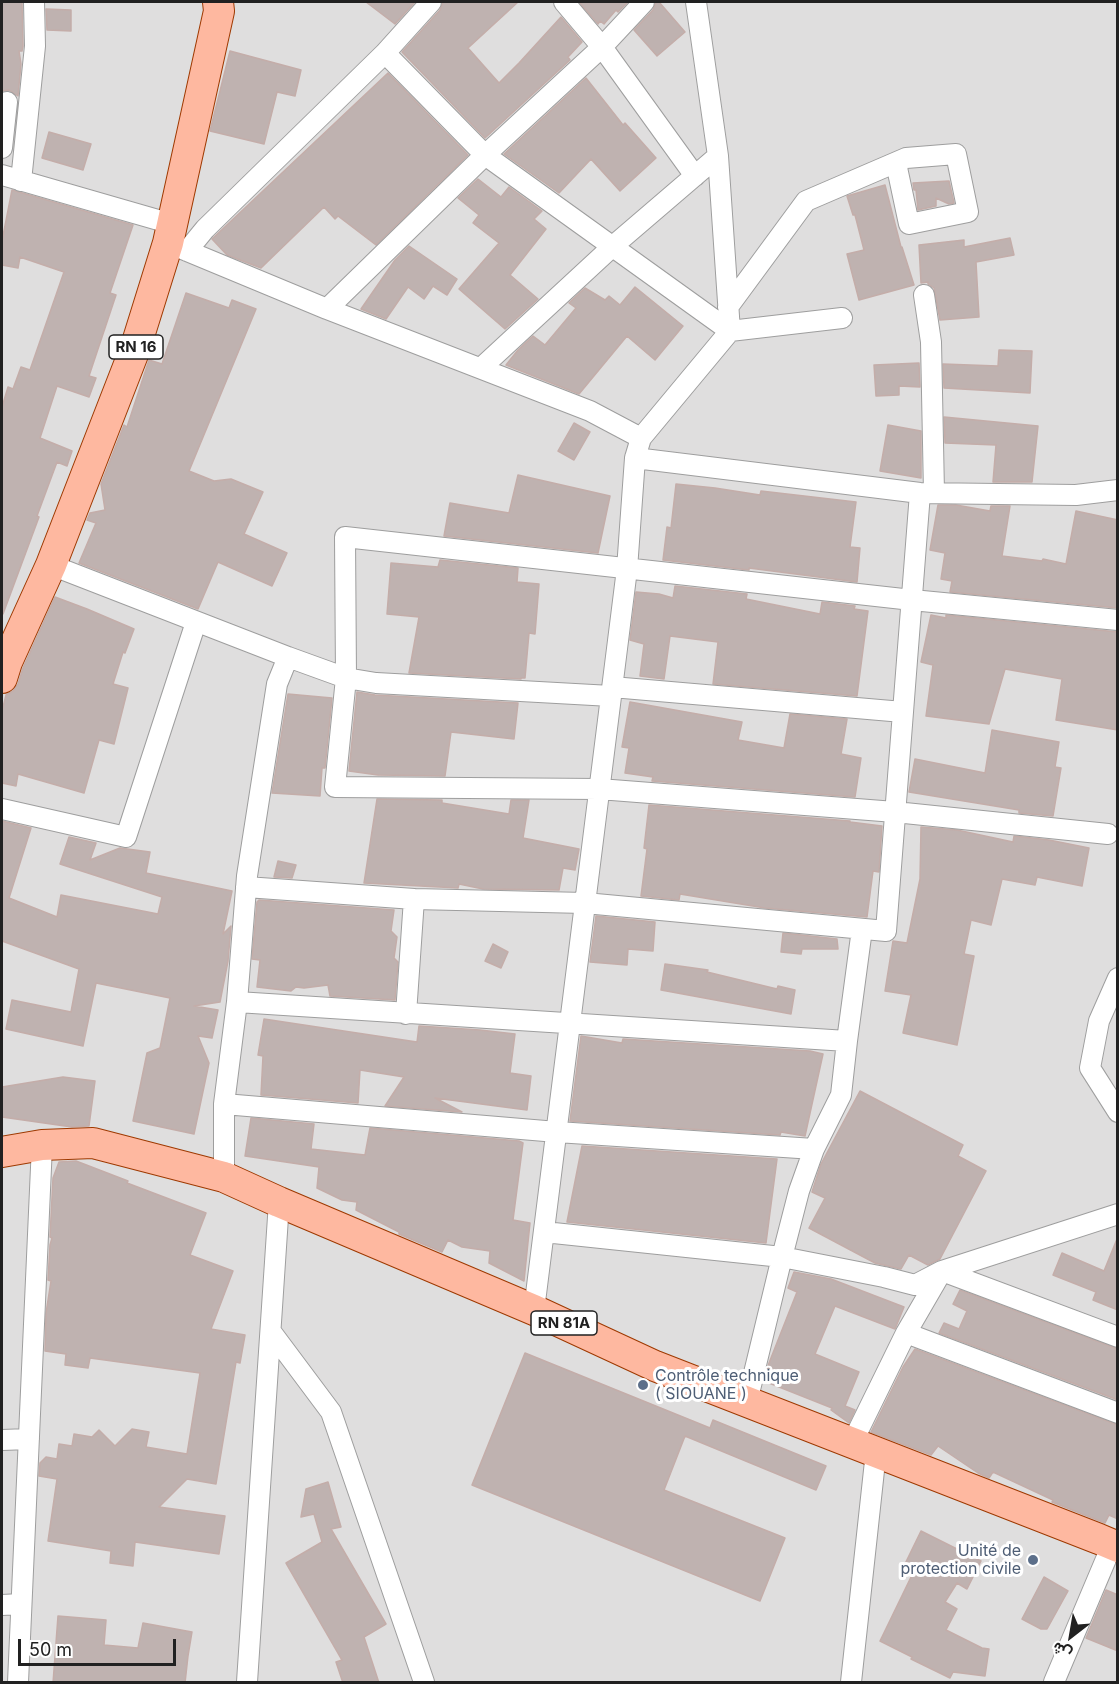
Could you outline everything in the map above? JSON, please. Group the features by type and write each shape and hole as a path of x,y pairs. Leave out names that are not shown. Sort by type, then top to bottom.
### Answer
{"main road":[{"name":"RN 16","path":"2,678 51,565 176,240 219,11 218,2"},
{"name":"RN 81A","path":"2,1152 42,1145 93,1143 224,1178 534,1310 656,1366 1115,1546"}],"street":[{"path":"21,181 35,46 34,2"},
{"path":"176,240 205,229 386,53 431,2"},
{"path":"564,2 602,47 695,176"},
{"path":"327,309 485,155 602,47 644,2"},
{"path":"696,2 718,156 730,332"},
{"path":"386,53 485,155 730,332"},
{"path":"2,148 7,102"},
{"path":"481,368 613,246 718,156"},
{"path":"728,308 806,201 896,162"},
{"path":"2,175 176,240 327,309 590,411 642,438"},
{"path":"246,887 414,899 585,903 886,931 912,600 927,493 931,342 924,295"},
{"path":"534,1310 627,568 635,458 642,438 730,332 842,318"},
{"path":"635,458 927,493 1076,495 1118,490"},
{"path":"1108,834 895,812 599,789 336,787 346,678 345,537 912,600 1118,620"},
{"path":"51,565 346,678 376,683 611,691 903,712"},
{"path":"2,808 126,837 196,622"},
{"path":"224,1178 224,1104 237,1002 246,887 277,684 288,657"},
{"path":"406,1014 414,899"},
{"path":"747,1402 799,1191 814,1149 841,1095 862,929"},
{"path":"1118,978 1099,1021 1090,1068 1118,1112"},
{"path":"237,1002 847,1041"},
{"path":"224,1104 557,1132 814,1149"},
{"path":"18,1683 42,1145"},
{"path":"247,1683 279,1202"},
{"path":"544,1232 783,1257 915,1285 942,1271 1118,1215"},
{"path":"851,1683 864,1447 906,1333 942,1271"},
{"path":"942,1271 1118,1337"},
{"path":"272,1333 331,1412 424,1683"},
{"path":"906,1333 1118,1413"},
{"path":"2,1440 29,1439"},
{"path":"1054,1683 1115,1546"},
{"path":"2,1605 21,1604"}],"shaded area":[{"path":"2,2 1117,2 1117,1682 2,1682"}],"building":[{"path":"2,2 22,2 23,46 22,51 19,51 21,64 18,96 9,90 2,91"},
{"path":"366,2 415,2 395,24"},
{"path":"443,2 518,2 468,48 499,83 561,17 582,42 568,57 570,60 485,138 402,52 440,10"},
{"path":"579,2 628,2 618,12 616,10 604,24 600,21 598,24"},
{"path":"656,2 659,2 685,32 657,56 634,30 653,10"},
{"path":"46,9 71,10 71,31 47,30"},
{"path":"230,51 301,70 295,96 277,92 264,144 210,131"},
{"path":"388,73 468,155 376,245 338,216 335,219 324,207 261,268 227,255 212,239"},
{"path":"586,78 623,125 625,123 656,158 620,191 591,159 559,193 504,154"},
{"path":"49,132 91,144 83,170 42,158"},
{"path":"478,179 501,197 509,187 542,211 534,219 546,229 510,275 538,299 505,329 459,289 499,243 473,223 479,215 458,198"},
{"path":"949,181 954,203 949,204 936,198 936,206 918,210 913,183"},
{"path":"885,185 901,247 914,285 859,300 847,254 864,250 855,215 853,215 847,196"},
{"path":"12,190 133,225 110,293 116,295 89,376 96,378 89,397 57,386 40,438 72,451 67,466 57,462 2,614 2,407 8,387 13,389 21,367 30,370 64,272 20,257 18,268 2,265 2,241"},
{"path":"1010,238 1014,255 976,262 979,317 940,320 934,288 928,282 921,283 919,245 964,240 964,247"},
{"path":"409,246 457,279 447,295 433,286 424,299 408,287 386,319 361,309 395,260"},
{"path":"635,287 683,326 655,360 627,336 579,394 506,365 533,336 545,345 576,308 569,303 585,288 605,300 609,296 620,305"},
{"path":"186,293 229,308 232,300 256,309 189,471 214,481 231,479 263,492 244,534 287,553 272,586 218,562 198,609 79,563 96,523 87,520 90,513 105,510 101,484 124,425 127,427 149,360 162,364"},
{"path":"999,350 1032,351 1030,393 944,388 943,364 998,366"},
{"path":"919,363 920,387 899,386 899,395 876,396 874,365"},
{"path":"944,417 1038,426 1032,482 993,482 996,445 945,443"},
{"path":"574,423 590,432 574,460 558,451"},
{"path":"888,425 921,431 921,478 880,471"},
{"path":"518,475 610,496 598,553 444,536 450,503 509,513"},
{"path":"676,484 760,495 761,491 856,502 850,547 860,548 857,582 663,560 667,527 671,528"},
{"path":"938,505 956,505 990,511 991,506 1010,506 1002,556 1042,561 1043,559 1066,564 1076,511 1118,520 1118,608 950,592 952,581 941,579 945,553 930,550"},
{"path":"440,560 518,568 517,582 539,584 535,634 529,633 525,678 409,673 419,617 387,614 391,563 438,567"},
{"path":"675,586 747,594 746,599 820,614 822,602 855,606 854,609 868,611 857,696 713,684 718,642 670,636 664,679 640,676 644,644 630,640 636,592 673,598"},
{"path":"55,597 134,629 125,653 123,652 113,684 128,688 114,744 99,740 84,793 18,774 16,786 2,783 2,711 6,695 18,684"},
{"path":"931,615 1118,632 1118,730 1056,720 1062,679 1005,669 989,724 926,716 933,665 921,662"},
{"path":"357,692 518,703 514,739 451,732 445,776 378,775 349,771"},
{"path":"288,694 332,698 320,796 272,793"},
{"path":"630,702 742,722 738,740 784,748 790,714 847,719 841,754 861,758 855,797 652,781 653,777 625,773 629,748 622,747"},
{"path":"992,730 1059,742 1055,767 1061,768 1053,816 1019,813 1019,810 909,792 915,759 985,773"},
{"path":"377,799 442,800 442,803 509,814 511,800 529,800 523,838 579,849 575,870 563,868 559,890 483,889 459,884 458,888 364,883"},
{"path":"649,805 850,821 882,826 879,872 873,871 867,917 765,908 680,894 679,900 641,896 647,849 644,848"},
{"path":"2,821 31,828 9,898 57,917 61,895 158,914 162,897 60,864 69,837 96,843 90,860 120,848 150,852 146,873 232,891 223,934 231,926 228,961 220,1002 194,1006 218,1010 212,1038 198,1036 209,1063 194,1134 133,1121 147,1053 160,1048 170,998 96,983 83,1046 6,1029 12,1000 71,1012 79,969 2,941"},
{"path":"921,827 957,830 1013,842 1014,836 1089,848 1082,886 1037,877 1035,885 1002,879 991,925 971,920 964,954 974,956 957,1045 903,1033 911,995 885,991 893,941 907,943 920,879"},
{"path":"278,861 296,865 292,878 274,877"},
{"path":"259,900 394,910 391,931 397,937 394,958 398,962 395,1000 330,996 328,985 296,987 291,991 257,987 260,960 252,959"},
{"path":"596,916 655,922 653,951 628,949 627,965 590,962"},
{"path":"783,933 837,939 838,949 802,949 801,954 781,952"},
{"path":"493,944 508,952 501,968 485,961"},
{"path":"665,964 708,970 707,972 777,989 778,986 795,990 791,1014 661,990"},
{"path":"264,1019 417,1042 419,1026 515,1034 510,1073 531,1076 527,1110 435,1098 462,1112 385,1106 404,1077 360,1070 358,1103 261,1095 263,1056 258,1055"},
{"path":"581,1036 622,1043 623,1039 810,1051 823,1054 805,1136 781,1132 780,1135 570,1121"},
{"path":"63,1077 95,1081 89,1126 72,1127 2,1117 2,1087"},
{"path":"860,1091 963,1145 958,1156 986,1171 940,1259 928,1265 909,1255 901,1269 875,1263 809,1228 825,1198 812,1192 821,1164"},
{"path":"251,1118 314,1124 311,1149 365,1155 370,1128 523,1143 513,1220 530,1223 524,1281 489,1263 490,1251 462,1247 448,1240 442,1252 399,1234 356,1210 357,1202 342,1200 317,1188 319,1167 245,1156"},
{"path":"582,1146 777,1159 766,1243 567,1222"},
{"path":"76,1161 206,1213 190,1255 233,1271 211,1329 245,1335 240,1363 236,1362 216,1484 187,1479 159,1507 225,1516 219,1554 135,1542 133,1566 110,1563 111,1551 48,1541 57,1479 39,1476 40,1463 46,1457 57,1459 59,1444 72,1446 74,1434 92,1437 99,1430 115,1446 132,1429 149,1432 146,1447 187,1454 200,1373 90,1358 88,1368 65,1365 66,1354 45,1351 46,1313 51,1281 48,1280 52,1238 50,1237 53,1178 59,1162"},
{"path":"1117,1239 1118,1310 1093,1300 1096,1292 1053,1275 1062,1253 1104,1271"},
{"path":"794,1272 831,1279 904,1307 895,1329 835,1306 815,1354 859,1372 845,1406 855,1410 849,1423 831,1410 832,1408 764,1381 797,1292 788,1288"},
{"path":"960,1290 1118,1349 1118,1400 939,1333 944,1323 959,1329 967,1311 953,1304"},
{"path":"915,1349 1118,1425 1118,1519 1109,1515 1105,1523 1052,1502 1053,1500 993,1472 989,1478 938,1446 931,1455 871,1432 903,1367"},
{"path":"525,1353 710,1428 713,1420 826,1466 816,1490 685,1436 664,1490 785,1538 760,1601 472,1485"},
{"path":"328,1482 341,1527 331,1529 386,1624 364,1637 379,1683 343,1683 336,1662 342,1660 286,1563 322,1542 314,1514 301,1517 306,1489"},
{"path":"921,1531 981,1561 967,1589 957,1583 945,1602 957,1609 946,1630 982,1648 989,1649 985,1676 953,1672 950,1678 880,1641 912,1575 902,1570"},
{"path":"1044,1577 1068,1591 1047,1629 1041,1629 1022,1619"},
{"path":"1106,1590 1118,1595 1118,1651 1086,1638"},
{"path":"58,1616 106,1620 104,1645 138,1648 143,1623 192,1632 185,1683 53,1683"}],"place":[{"name":"Contrôle technique ( SIOUANE )","path":"643,1385"},
{"name":"Unité de protection civile","path":"1033,1560"}]}
